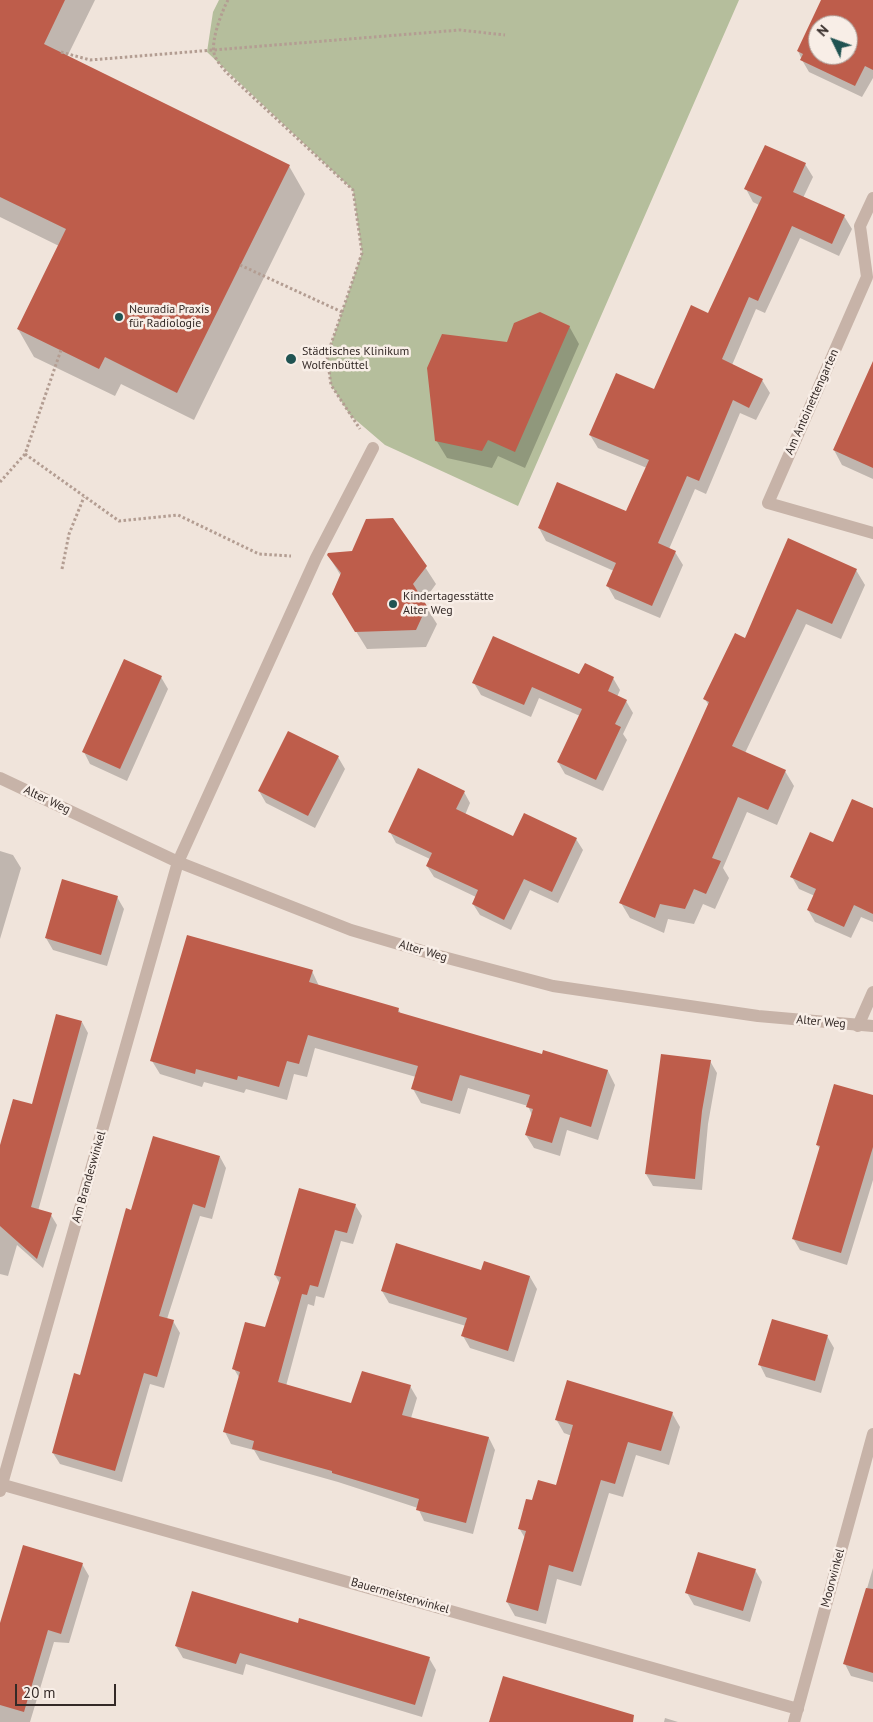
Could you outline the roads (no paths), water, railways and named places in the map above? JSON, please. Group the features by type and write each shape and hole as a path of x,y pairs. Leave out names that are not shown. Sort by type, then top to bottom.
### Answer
{"street":[{"name":"Am Antoinettengarten","path":"873,198 860,226 867,277 768,503 873,533"},
{"name":"Am Brandeswinkel","path":"1,1486 178,862 316,558 373,448"},
{"name":"Alter Weg","path":"0,778 178,862 351,930 436,956 553,986 758,1016 873,1026"},
{"path":"858,1026 873,992"},
{"name":"Moorwinkel","path":"794,1722 873,1434"},
{"name":"Bauermeisterwinkel","path":"1,1486 798,1709"}],"place":[{"name":"Neuradia Praxis für Radiologie","path":"119,317"},
{"name":"Städtisches Klinikum Wolfenbüttel","path":"291,359"},
{"name":"Kindertagesstätte Alter Weg","path":"393,604"}]}
